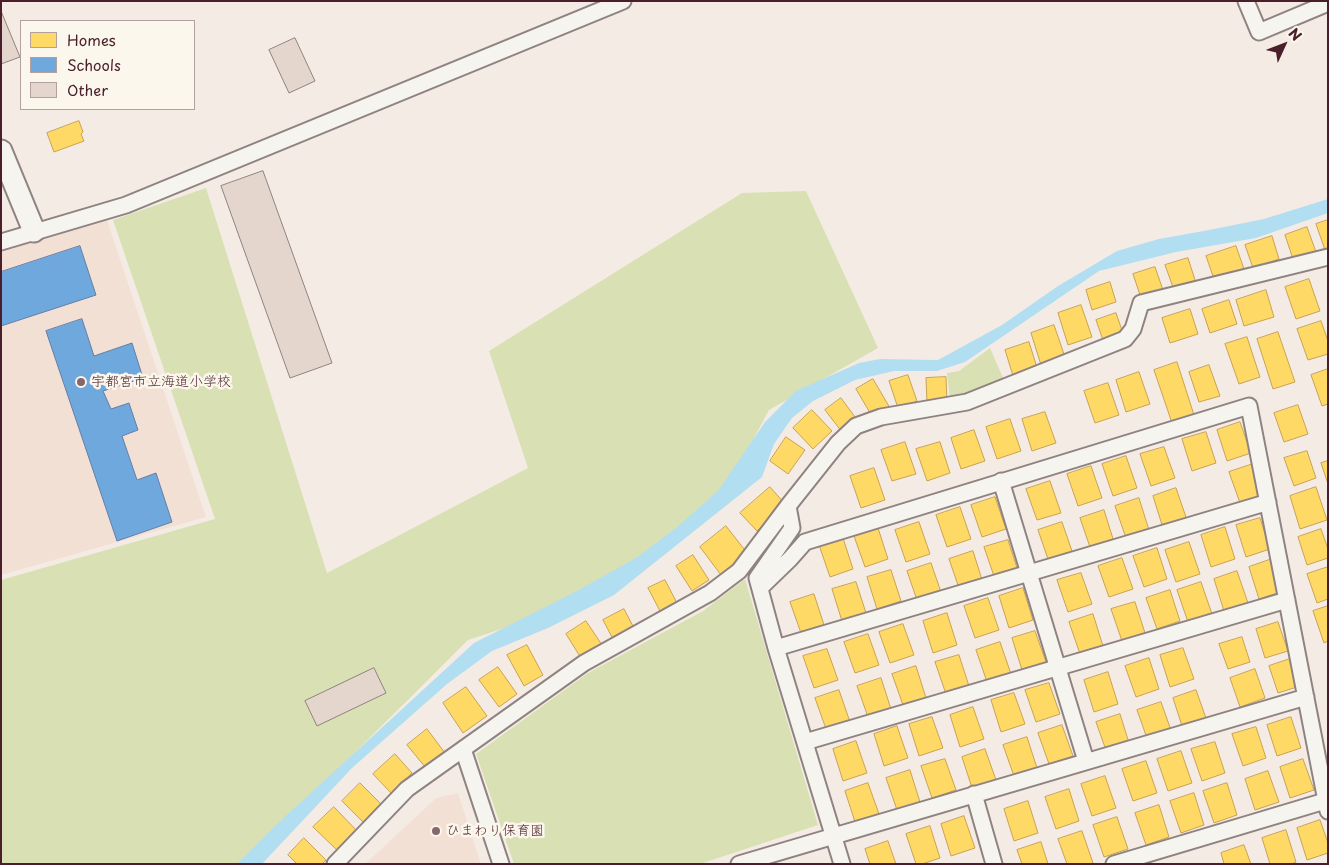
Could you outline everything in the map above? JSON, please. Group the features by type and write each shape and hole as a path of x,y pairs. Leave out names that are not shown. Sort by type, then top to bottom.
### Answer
{"street":[{"path":"1,242 126,205 623,1"},
{"path":"1246,1 1259,32 1328,4"},
{"path":"1,151 34,232"},
{"path":"335,864 407,789 584,663 710,593 739,571 838,443 856,426 881,417 967,402 1125,339 1133,329 1141,303 1328,257"},
{"path":"760,588 805,542 1249,406 1326,806 1114,864"},
{"path":"1001,481 1086,761"},
{"path":"776,648 1268,502"},
{"path":"788,506 792,528 757,578 776,648 842,864"},
{"path":"806,742 1287,600"},
{"path":"739,864 1306,697"},
{"path":"463,749 501,864"},
{"path":"974,794 994,864"}],"shaded area":[{"name":"宇都宮市立海道小学校","path":"106,217 206,517 1,575 1,248"},
{"name":"ひまわり保育園","path":"458,793 481,864 365,864 436,798"}],"green space":[{"path":"206,188 327,573 528,468 489,351 742,193 806,191 878,348 769,410 716,509 572,606 468,640 243,864 1,864 1,580 215,519 113,220"},
{"path":"990,348 1004,380 950,400 947,373 959,371"},
{"path":"745,579 818,825 700,864 514,864 476,754 588,673 703,611"}],"water":[{"path":"1328,199 1328,213 1256,238 1176,252 1099,271 965,362 937,371 894,371 855,380 813,401 792,418 774,444 762,477 614,595 548,628 492,651 447,684 352,768 262,864 237,864 276,825 474,643 575,592 636,558 676,528 718,491 765,422 796,391 859,363 880,359 938,360 1002,325 1058,286 1117,251 1159,239 1264,219"}],"building: Homes":[{"path":"79,121 84,141 54,152 47,133"},
{"path":"1328,220 1328,249 1325,250 1316,224"},
{"path":"1307,227 1316,252 1293,259 1285,235"},
{"path":"1272,236 1279,259 1253,268 1245,245"},
{"path":"1236,246 1244,269 1214,279 1206,256"},
{"path":"1188,258 1196,283 1174,290 1165,265"},
{"path":"1155,267 1163,290 1141,298 1133,274"},
{"path":"1309,279 1320,311 1296,319 1285,287"},
{"path":"1110,282 1116,302 1092,310 1086,290"},
{"path":"1266,290 1274,317 1244,326 1236,300"},
{"path":"1229,300 1237,324 1210,333 1202,309"},
{"path":"1081,305 1092,337 1068,345 1058,313"},
{"path":"1190,309 1198,334 1170,343 1162,318"},
{"path":"1116,313 1124,336 1104,343 1096,320"},
{"path":"1321,321 1328,341 1328,354 1308,360 1297,329"},
{"path":"1054,325 1065,357 1041,365 1031,333"},
{"path":"1278,332 1295,382 1273,389 1257,339"},
{"path":"1247,337 1260,377 1239,384 1225,344"},
{"path":"1029,342 1039,374 1015,382 1005,350"},
{"path":"1177,362 1194,415 1172,423 1154,370"},
{"path":"1209,365 1220,396 1199,402 1189,372"},
{"path":"1328,369 1328,404 1322,406 1311,375"},
{"path":"1139,372 1150,404 1126,412 1116,380"},
{"path":"908,375 917,401 898,408 889,381"},
{"path":"946,377 947,402 927,403 926,378"},
{"path":"873,379 890,408 873,418 856,389"},
{"path":"1108,383 1119,415 1095,423 1084,391"},
{"path":"841,398 858,421 842,432 825,410"},
{"path":"1298,405 1308,434 1284,442 1274,413"},
{"path":"812,410 832,431 813,449 793,428"},
{"path":"1045,412 1056,443 1032,451 1022,419"},
{"path":"1010,419 1021,451 997,459 986,427"},
{"path":"1240,422 1251,453 1227,461 1217,430"},
{"path":"974,430 985,461 961,469 951,438"},
{"path":"1206,432 1216,463 1192,471 1182,439"},
{"path":"786,437 805,450 788,474 770,461"},
{"path":"905,442 916,474 892,481 881,450"},
{"path":"940,442 950,473 927,481 916,449"},
{"path":"1164,447 1175,478 1151,486 1140,454"},
{"path":"1307,451 1316,478 1294,486 1284,458"},
{"path":"1126,456 1137,488 1113,496 1102,464"},
{"path":"1328,461 1328,484 1321,463"},
{"path":"1253,464 1264,496 1240,503 1229,472"},
{"path":"1091,466 1102,498 1078,506 1067,474"},
{"path":"874,468 885,500 861,508 850,476"},
{"path":"1050,481 1061,513 1037,520 1026,489"},
{"path":"770,487 786,505 757,531 740,513"},
{"path":"1316,487 1327,520 1300,529 1290,496"},
{"path":"1176,488 1187,520 1163,528 1153,496"},
{"path":"995,497 1006,529 982,537 971,505"},
{"path":"1139,498 1149,530 1126,538 1115,506"},
{"path":"960,507 971,539 947,547 936,515"},
{"path":"1104,510 1114,542 1091,550 1080,518"},
{"path":"1260,518 1270,549 1246,557 1236,525"},
{"path":"919,522 930,554 906,562 895,530"},
{"path":"1062,522 1073,554 1049,562 1038,530"},
{"path":"726,526 748,554 721,575 700,547"},
{"path":"1225,527 1235,559 1211,567 1201,535"},
{"path":"878,528 888,559 865,567 854,536"},
{"path":"1321,529 1328,549 1328,558 1307,565 1298,537"},
{"path":"843,538 853,569 830,577 819,545"},
{"path":"1008,540 1018,571 995,579 984,547"},
{"path":"1189,542 1200,574 1176,582 1165,550"},
{"path":"1157,548 1167,579 1144,587 1133,556"},
{"path":"973,551 983,583 960,591 949,559"},
{"path":"693,555 709,580 692,591 676,566"},
{"path":"1122,558 1133,589 1109,597 1098,566"},
{"path":"1272,559 1283,591 1259,599 1249,567"},
{"path":"931,563 942,595 918,603 907,571"},
{"path":"1328,567 1328,599 1317,603 1307,574"},
{"path":"891,570 901,601 877,609 867,577"},
{"path":"1237,571 1248,603 1224,611 1214,579"},
{"path":"1081,573 1092,604 1068,612 1057,580"},
{"path":"665,580 678,605 661,613 648,588"},
{"path":"856,582 866,613 842,621 832,589"},
{"path":"1201,582 1212,614 1188,622 1177,590"},
{"path":"1023,588 1033,620 1009,628 999,596"},
{"path":"1170,590 1180,621 1157,629 1146,598"},
{"path":"814,594 824,625 801,633 790,602"},
{"path":"988,598 999,630 975,638 964,606"},
{"path":"1135,602 1145,633 1122,641 1111,609"},
{"path":"1328,606 1328,641 1324,643 1313,611"},
{"path":"624,609 635,630 614,641 603,620"},
{"path":"947,613 957,645 933,653 923,621"},
{"path":"1093,614 1103,646 1080,654 1069,622"},
{"path":"586,621 602,645 581,658 566,634"},
{"path":"1278,622 1288,651 1265,658 1256,629"},
{"path":"903,624 914,655 890,663 879,632"},
{"path":"1035,631 1046,662 1022,670 1012,638"},
{"path":"868,634 879,665 855,673 844,642"},
{"path":"1242,637 1250,662 1228,669 1219,644"},
{"path":"1000,642 1011,674 987,682 976,650"},
{"path":"527,645 543,675 524,686 507,655"},
{"path":"1183,648 1194,679 1170,687 1160,655"},
{"path":"827,649 838,680 814,688 803,656"},
{"path":"959,655 969,686 946,694 935,662"},
{"path":"1149,658 1159,689 1136,697 1125,666"},
{"path":"1290,659 1300,686 1278,693 1269,666"},
{"path":"916,666 926,698 903,705 892,674"},
{"path":"498,667 517,694 499,707 479,680"},
{"path":"1255,669 1265,698 1240,707 1230,678"},
{"path":"1108,672 1118,704 1094,712 1084,680"},
{"path":"881,678 891,709 868,717 857,686"},
{"path":"1049,683 1060,714 1036,722 1025,690"},
{"path":"466,687 487,716 463,733 443,703"},
{"path":"839,690 850,722 826,729 815,698"},
{"path":"1196,690 1207,721 1183,729 1173,698"},
{"path":"1014,693 1025,724 1001,732 991,700"},
{"path":"1161,702 1172,733 1148,741 1137,710"},
{"path":"973,707 984,739 960,747 950,715"},
{"path":"1120,714 1130,746 1107,753 1096,722"},
{"path":"932,717 943,748 919,756 909,724"},
{"path":"1291,717 1301,748 1277,756 1267,725"},
{"path":"1062,725 1073,756 1049,764 1038,733"},
{"path":"897,726 908,758 884,766 874,734"},
{"path":"1256,727 1266,758 1243,766 1232,734"},
{"path":"427,729 445,753 426,768 407,745"},
{"path":"1027,737 1037,768 1014,776 1003,745"},
{"path":"856,741 867,773 843,781 833,749"},
{"path":"1215,742 1225,773 1202,781 1191,749"},
{"path":"985,749 996,780 972,788 962,757"},
{"path":"1181,751 1192,783 1168,791 1157,759"},
{"path":"395,754 412,773 391,793 373,774"},
{"path":"945,759 956,790 932,798 921,766"},
{"path":"1303,759 1314,790 1290,798 1280,767"},
{"path":"1146,761 1157,793 1133,801 1122,769"},
{"path":"910,770 920,802 897,810 886,778"},
{"path":"1268,771 1279,802 1255,810 1245,779"},
{"path":"1105,776 1116,808 1092,816 1081,784"},
{"path":"360,783 382,805 364,823 342,801"},
{"path":"868,783 879,814 855,822 845,791"},
{"path":"1227,783 1237,815 1214,823 1203,791"},
{"path":"1069,789 1079,821 1056,829 1045,797"},
{"path":"1194,793 1204,825 1181,833 1170,801"},
{"path":"1028,801 1038,833 1014,841 1004,809"},
{"path":"1159,805 1169,837 1146,845 1135,813"},
{"path":"334,807 357,831 338,851 313,827"},
{"path":"964,816 975,848 951,856 941,824"},
{"path":"1117,817 1128,849 1104,857 1093,825"},
{"path":"1320,820 1328,843 1328,853 1307,860 1297,828"},
{"path":"930,826 940,858 916,864 906,834"},
{"path":"1286,830 1296,862 1291,864 1270,864 1262,838"},
{"path":"1082,831 1093,863 1067,864 1058,839"},
{"path":"304,838 326,860 322,864 297,864 288,855"},
{"path":"888,841 896,864 870,864 865,849"},
{"path":"1041,842 1048,864 1022,864 1017,850"},
{"path":"1244,845 1251,864 1224,864 1221,853"}],"building: Schools":[{"path":"80,246 96,295 1,326 1,272"},
{"path":"82,319 94,356 132,343 143,378 103,391 111,409 129,403 138,430 122,436 137,480 156,473 172,522 117,541 46,331"}],"building: Other":[{"path":"1,11 20,57 1,64"},
{"path":"295,38 315,81 289,93 269,50"},
{"path":"263,171 332,363 290,378 221,186"},
{"path":"374,668 386,693 317,726 305,701"}],"place":[{"name":"宇都宮市立海道小学校","path":"81,382"},
{"name":"ひまわり保育園","path":"436,831"}]}
